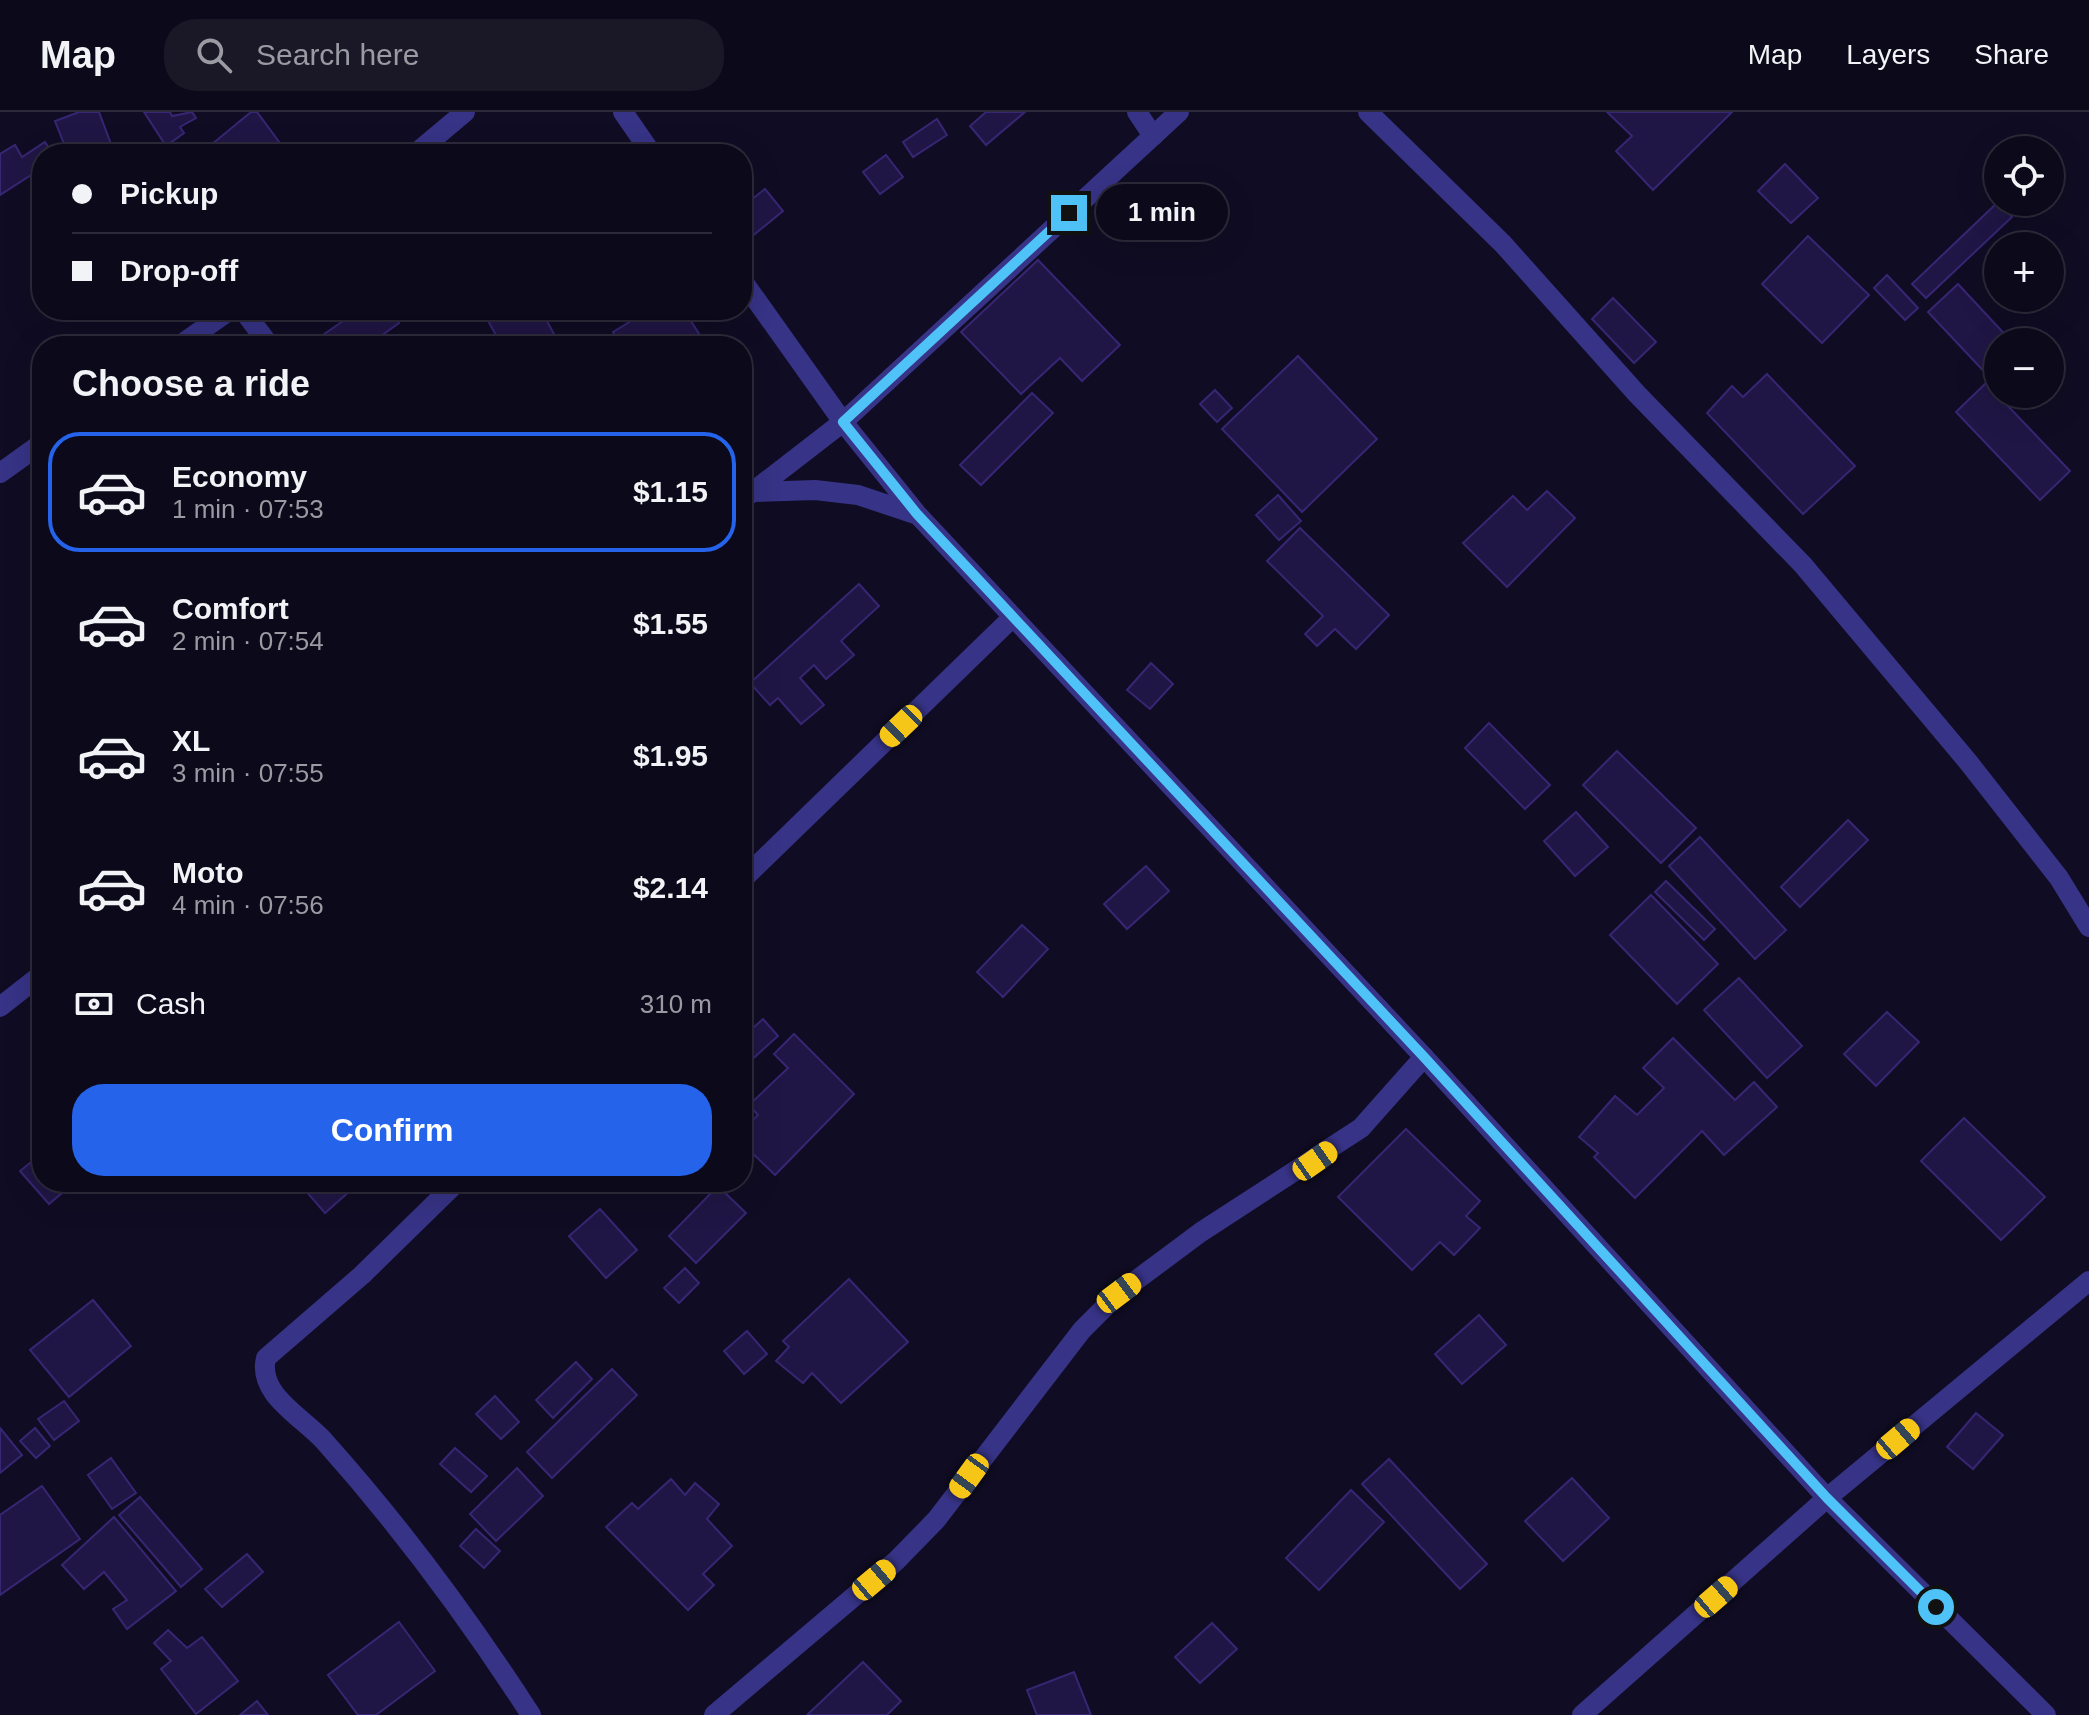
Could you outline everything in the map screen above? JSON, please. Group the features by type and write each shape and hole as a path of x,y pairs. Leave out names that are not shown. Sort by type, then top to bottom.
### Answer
{"street":[{"path":"427,144 465,112"},
{"path":"623,112 645,144"},
{"path":"1137,112 1153,136"},
{"path":"752,493 843,422 1179,112"},
{"path":"1368,112 1503,244 1637,394 1803,565 1969,763 2059,878 2089,927"},
{"path":"752,294 843,422 917,514 1424,1057 1827,1498 2046,1715"},
{"path":"193,336 216,320"},
{"path":"0,473 32,450"},
{"path":"752,496 815,490 858,495 917,514"},
{"path":"752,870 1013,617"},
{"path":"0,1007 32,982"},
{"path":"714,1715 896,1561 936,1520 1082,1330 1119,1293 1201,1232 1361,1128 1424,1057"},
{"path":"447,1192 362,1275 266,1358 262,1372 267,1386 324,1440 428,1567 531,1715"},
{"path":"1582,1715 1827,1498 2089,1281"}],"building":[{"path":"79,112 99,112 111,144 64,144 55,121"},
{"path":"144,112 170,112 172,116 192,112 196,118 180,127 184,133 165,144"},
{"path":"251,112 257,112 281,144 212,144"},
{"path":"986,112 1025,112 986,145 970,126"},
{"path":"1607,112 1732,112 1653,190 1616,151 1632,136"},
{"path":"937,119 947,135 913,157 903,142"},
{"path":"15,145 22,157 32,150 32,174 0,195 0,154"},
{"path":"886,155 903,177 880,194 863,172"},
{"path":"1785,164 1818,198 1791,223 1758,191"},
{"path":"765,189 783,211 752,236 752,199"},
{"path":"1984,215 2012,217 1996,232 1984,232 1984,243 1926,298 1912,284"},
{"path":"1808,236 1869,295 1822,343 1762,284"},
{"path":"1038,260 1120,345 1082,381 1060,358 1021,394 961,332"},
{"path":"1887,275 1918,308 1905,320 1874,288"},
{"path":"1958,284 1999,328 1984,328 1984,371 1928,312"},
{"path":"1613,298 1656,342 1634,363 1592,319"},
{"path":"345,320 397,320 399,323 381,336 321,336"},
{"path":"488,320 546,320 554,334 550,336 496,336"},
{"path":"633,320 690,320 700,336 616,336 613,332"},
{"path":"1298,356 1377,439 1302,512 1222,429"},
{"path":"1767,374 1855,466 1803,514 1707,413 1732,386 1743,397"},
{"path":"1984,385 1984,408 2010,408 2070,471 2040,500 1956,412"},
{"path":"1215,390 1232,408 1217,422 1200,404"},
{"path":"1032,393 1053,413 981,485 960,465"},
{"path":"1547,491 1575,518 1507,587 1463,543 1513,496 1527,510"},
{"path":"1278,495 1301,521 1279,540 1256,515"},
{"path":"1300,528 1389,615 1356,649 1335,629 1317,646 1305,634 1323,616 1267,561"},
{"path":"859,584 879,606 841,641 854,655 826,679 814,665 800,678 824,705 801,724 778,698 770,705 752,685 752,681"},
{"path":"1151,663 1173,684 1150,709 1127,690"},
{"path":"1489,723 1550,785 1525,809 1465,748"},
{"path":"1617,751 1696,828 1661,863 1583,785"},
{"path":"1576,812 1608,847 1575,876 1544,841"},
{"path":"1848,820 1868,840 1800,907 1781,887"},
{"path":"1700,837 1786,930 1755,959 1669,866"},
{"path":"1146,866 1169,891 1127,929 1104,904"},
{"path":"1666,881 1715,929 1704,940 1655,892"},
{"path":"1651,895 1718,964 1677,1004 1610,935"},
{"path":"1022,925 1048,949 1003,997 977,972"},
{"path":"1739,978 1802,1046 1767,1078 1704,1010"},
{"path":"1887,1012 1919,1042 1876,1086 1844,1054"},
{"path":"763,1019 778,1036 752,1059 752,1029"},
{"path":"794,1034 854,1094 775,1175 752,1153 752,1121 758,1115 752,1108 752,1102 788,1068 774,1054"},
{"path":"1673,1038 1735,1100 1754,1082 1777,1107 1724,1155 1702,1131 1635,1198 1594,1157 1598,1153 1579,1137 1615,1096 1637,1115 1664,1088 1643,1068"},
{"path":"1964,1118 2045,1197 2001,1240 1921,1161"},
{"path":"1406,1129 1480,1201 1466,1216 1480,1228 1454,1255 1440,1242 1412,1270 1338,1197"},
{"path":"32,1161 32,1185 20,1171"},
{"path":"38,1192 63,1192 49,1204"},
{"path":"307,1192 349,1192 325,1213"},
{"path":"712,1192 724,1192 746,1213 696,1263 669,1236"},
{"path":"600,1209 637,1250 606,1278 569,1236"},
{"path":"685,1268 699,1283 679,1303 664,1288"},
{"path":"849,1279 908,1342 841,1403 812,1373 803,1383 776,1361 789,1347 783,1341"},
{"path":"93,1300 131,1346 69,1397 30,1350"},
{"path":"1479,1315 1506,1345 1462,1384 1435,1354"},
{"path":"747,1331 767,1354 744,1374 724,1351"},
{"path":"576,1362 592,1379 553,1418 536,1400"},
{"path":"612,1369 637,1395 552,1478 527,1452"},
{"path":"495,1396 519,1422 501,1439 476,1414"},
{"path":"64,1401 79,1421 54,1440 38,1419"},
{"path":"1976,1413 2003,1435 1973,1469 1947,1447"},
{"path":"0,1428 22,1455 0,1473"},
{"path":"35,1428 50,1446 36,1458 20,1441"},
{"path":"455,1448 487,1476 471,1492 440,1464"},
{"path":"111,1458 136,1493 112,1509 88,1475"},
{"path":"1389,1459 1487,1564 1460,1589 1362,1484"},
{"path":"517,1468 543,1496 496,1541 470,1514"},
{"path":"1572,1478 1609,1518 1563,1561 1525,1521"},
{"path":"671,1479 685,1495 695,1483 719,1504 707,1519 732,1546 703,1574 714,1585 688,1610 606,1527 632,1503 638,1509"},
{"path":"42,1486 80,1539 0,1595 0,1515"},
{"path":"1351,1490 1384,1522 1319,1590 1286,1558"},
{"path":"140,1497 202,1569 181,1587 119,1515"},
{"path":"114,1517 176,1591 127,1629 113,1609 127,1600 104,1572 84,1589 62,1565"},
{"path":"476,1529 500,1551 484,1568 460,1546"},
{"path":"247,1554 263,1572 222,1607 205,1589"},
{"path":"399,1622 435,1671 376,1715 358,1715 328,1675"},
{"path":"1212,1623 1237,1649 1200,1683 1175,1657"},
{"path":"168,1630 187,1648 202,1637 238,1681 196,1714 161,1669 171,1661 154,1643"},
{"path":"863,1662 901,1701 887,1715 807,1715"},
{"path":"1074,1672 1091,1715 1037,1715 1027,1690"},
{"path":"257,1701 268,1715 240,1715"}],"route":[{"path":"1069,213 843,422 917,514 1424,1057 1827,1498 1936,1607"}]}
